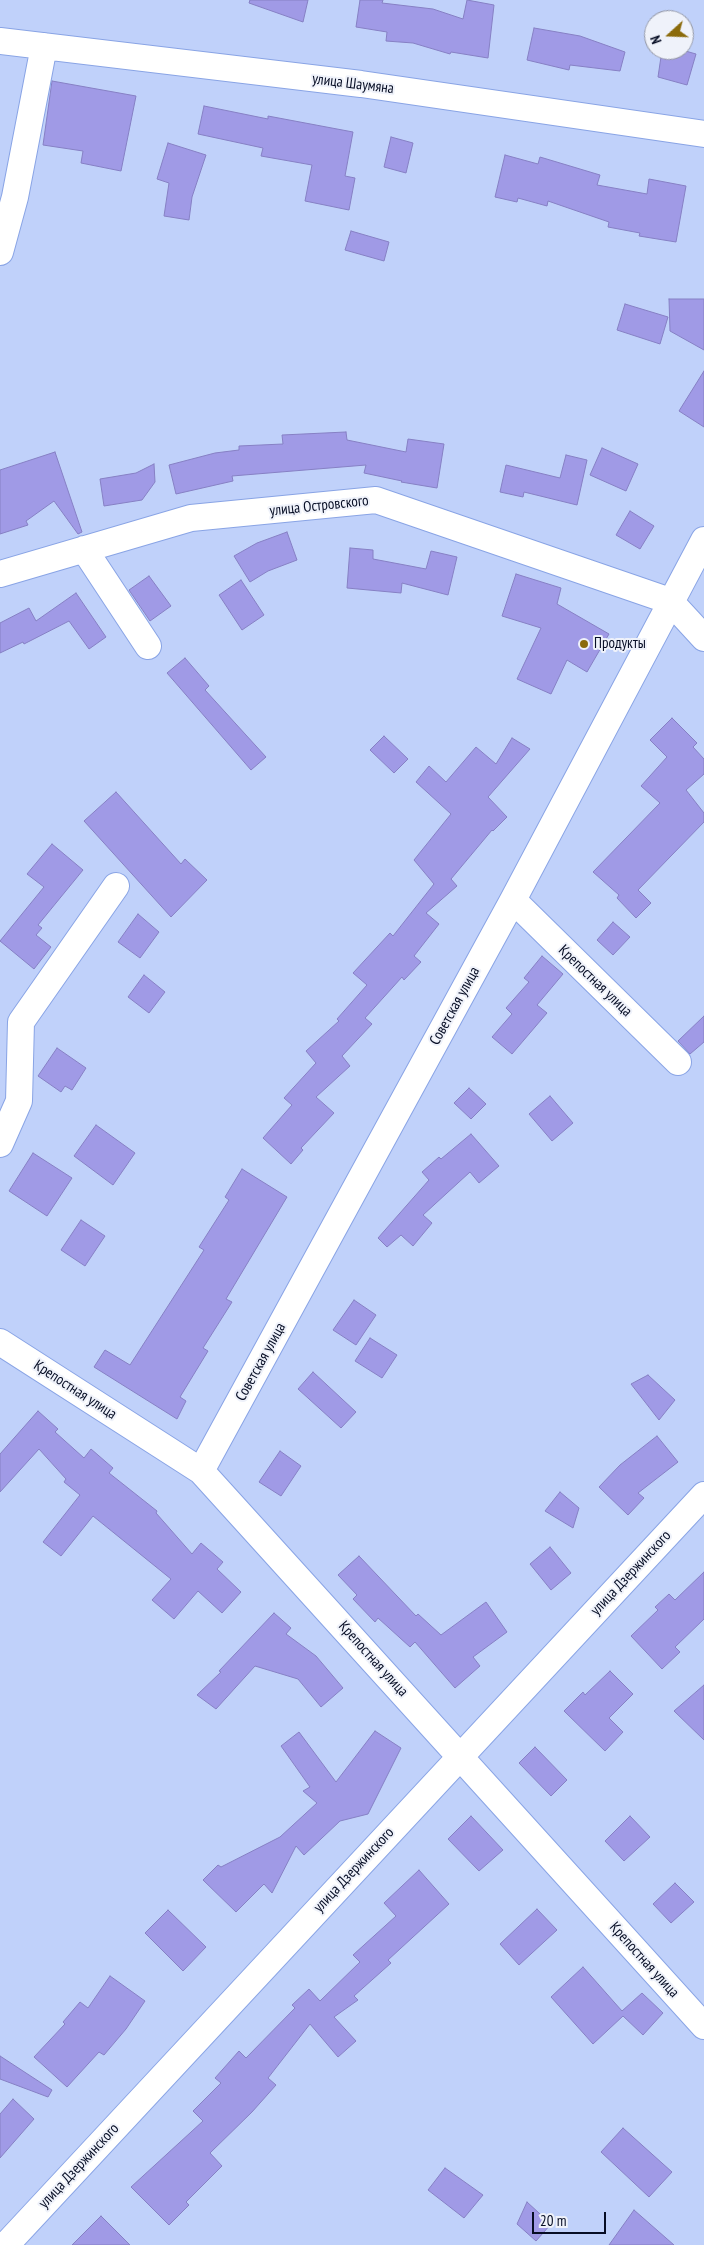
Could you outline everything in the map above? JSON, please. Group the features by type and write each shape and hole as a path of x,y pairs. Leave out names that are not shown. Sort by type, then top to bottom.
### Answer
{"street":[{"name":"улица Шаумяна","path":"0,41 362,84 704,134"},
{"path":"0,252 15,197 44,46"},
{"name":"улица Островского","path":"0,574 191,518 376,500 670,601 704,638"},
{"name":"Советская улица","path":"202,1471 512,900 704,540"},
{"path":"84,549 148,646"},
{"path":"0,1144 19,1101 21,1022 116,886"},
{"name":"Крепостная улица","path":"512,900 678,1062"},
{"name":"Крепостная улица","path":"0,1342 202,1471 704,2026"},
{"name":"улица Дзержинского","path":"6,2245 704,1495"}],"building":[{"path":"250,0 308,0 303,22 249,3"},
{"path":"360,0 383,0 382,3 433,9 463,19 467,0 494,5 488,58 451,52 450,54 413,43 386,41 387,32 356,27"},
{"path":"534,28 580,36 625,52 620,71 570,65 569,70 527,60"},
{"path":"694,53 696,54 687,85 658,77 661,60 694,60"},
{"path":"52,81 136,96 121,171 81,163 83,151 43,145"},
{"path":"204,106 268,119 268,116 353,132 345,176 355,178 349,210 305,201 312,165 261,156 263,148 198,134"},
{"path":"391,137 413,143 406,173 384,167"},
{"path":"168,143 206,155 192,197 189,220 164,216 169,183 157,179"},
{"path":"505,155 538,164 540,157 600,175 597,185 647,194 649,179 686,186 676,242 639,236 640,233 608,227 609,222 548,201 547,206 518,198 517,202 495,197"},
{"path":"351,231 389,242 384,261 345,250"},
{"path":"669,299 704,299 704,350 670,331"},
{"path":"625,304 668,317 660,344 617,330"},
{"path":"704,371 704,427 679,411"},
{"path":"346,432 347,440 406,452 408,439 444,444 437,488 364,473 366,465 232,476 233,481 176,494 169,465 215,453 239,450 239,446 283,444 282,435"},
{"path":"602,448 638,464 626,491 590,475"},
{"path":"55,452 82,532 78,534 54,501 26,521 28,525 0,534 0,470"},
{"path":"566,455 587,460 577,505 524,492 523,497 500,492 506,465 560,478"},
{"path":"154,464 155,482 142,500 104,506 100,479 136,473"},
{"path":"630,511 654,526 640,549 616,535"},
{"path":"287,532 297,560 268,571 250,582 234,556 257,543"},
{"path":"350,548 373,550 373,559 426,569 431,551 457,557 448,595 402,583 401,593 347,588"},
{"path":"516,574 561,588 557,604 609,634 587,672 567,660 551,694 517,679 541,628 502,616"},
{"path":"149,576 171,606 150,621 129,590"},
{"path":"241,580 264,615 242,630 219,595"},
{"path":"76,593 106,637 89,649 69,621 24,644 23,642 0,653 0,623 29,608 36,621"},
{"path":"185,658 209,686 205,690 266,757 251,770 167,673"},
{"path":"672,718 697,743 693,747 704,759 704,774 686,790 704,813 704,822 638,890 651,903 636,918 617,898 619,895 593,872 660,803 641,786 667,757 650,740"},
{"path":"384,736 408,759 394,773 370,750"},
{"path":"512,738 530,749 488,797 507,817 492,830 451,879 457,886 426,913 439,924 414,956 421,962 404,980 402,977 365,1018 372,1024 342,1056 350,1066 316,1097 334,1113 301,1148 303,1150 291,1164 263,1138 292,1105 284,1098 316,1063 306,1051 339,1021 337,1019 367,985 353,973 390,933 393,936 434,884 414,860 451,814 416,782 429,766 446,782 476,747 496,764"},
{"path":"116,792 181,864 185,859 207,880 171,917 84,821"},
{"path":"52,844 83,870 38,925 42,928 36,935 51,947 34,969 0,941 44,887 27,874"},
{"path":"138,914 159,932 140,958 118,942"},
{"path":"613,922 630,937 613,955 597,940"},
{"path":"542,956 563,974 537,1005 547,1013 512,1054 492,1037 512,1014 506,1008 529,982 524,978"},
{"path":"144,975 165,992 149,1013 128,997"},
{"path":"704,1016 704,1042 690,1054 678,1041"},
{"path":"57,1048 86,1068 72,1090 65,1086 61,1092 38,1076"},
{"path":"469,1088 486,1104 471,1119 454,1103"},
{"path":"550,1096 573,1123 552,1141 529,1114"},
{"path":"96,1125 135,1153 113,1185 74,1156"},
{"path":"471,1134 499,1166 479,1183 470,1172 423,1215 432,1223 413,1246 401,1235 387,1247 378,1238 429,1180 422,1172"},
{"path":"33,1153 72,1178 47,1216 9,1191"},
{"path":"242,1169 287,1197 226,1299 232,1302 203,1348 208,1351 180,1397 186,1401 177,1419 94,1367 105,1350 130,1365 204,1250 199,1247 229,1200 225,1197"},
{"path":"81,1220 105,1236 85,1266 61,1250"},
{"path":"354,1300 376,1315 356,1345 333,1330"},
{"path":"370,1338 397,1355 382,1378 355,1361"},
{"path":"313,1372 356,1412 341,1428 298,1389"},
{"path":"648,1375 675,1400 659,1420 631,1384"},
{"path":"38,1411 58,1429 55,1432 84,1458 91,1449 113,1468 109,1473 157,1511 156,1513 192,1554 201,1543 223,1562 217,1569 241,1592 222,1613 198,1591 174,1619 152,1600 171,1579 93,1516 61,1556 43,1542 80,1495 64,1482 66,1479 39,1449 0,1492 0,1454"},
{"path":"657,1436 678,1462 638,1493 644,1498 628,1515 599,1487 620,1465"},
{"path":"280,1451 301,1466 281,1496 259,1482"},
{"path":"560,1492 579,1508 573,1528 545,1511"},
{"path":"550,1547 571,1573 551,1590 530,1564"},
{"path":"359,1556 416,1616 418,1614 441,1635 486,1602 507,1632 473,1657 480,1666 455,1688 415,1642 410,1647 378,1618 375,1622 353,1599 357,1595 338,1575"},
{"path":"704,1572 704,1619 675,1647 680,1652 662,1669 631,1636 658,1610 655,1607 669,1594 675,1600"},
{"path":"274,1613 291,1628 286,1634 316,1656 343,1688 321,1707 298,1679 255,1666 216,1709 197,1695 221,1672 219,1671"},
{"path":"610,1671 633,1694 609,1718 623,1732 605,1751 564,1711 583,1692 585,1695"},
{"path":"704,1685 704,1740 674,1711"},
{"path":"375,1731 401,1748 368,1814 340,1821 304,1855 296,1846 272,1893 264,1884 236,1912 203,1880 218,1865 221,1867 280,1837 317,1803 303,1791 310,1787 281,1746 299,1732 336,1782"},
{"path":"535,1747 567,1780 551,1796 519,1763"},
{"path":"471,1816 503,1850 479,1871 448,1839"},
{"path":"630,1816 650,1837 624,1861 605,1841"},
{"path":"419,1870 449,1904 388,1960 391,1963 354,1996 358,2000 334,2017 356,2041 338,2057 310,2024 268,2078 276,2085 252,2112 210,2153 222,2166 186,2202 189,2205 169,2225 131,2187 203,2121 193,2111 221,2083 215,2078 239,2051 246,2058 295,2008 292,2005 309,1989 320,2001 360,1962 353,1955 396,1916 384,1903"},
{"path":"675,1883 694,1902 671,1923 653,1904"},
{"path":"537,1909 557,1930 519,1965 500,1944"},
{"path":"168,1910 206,1947 183,1971 145,1933"},
{"path":"583,1967 622,2011 642,1993 663,2013 643,2035 623,2016 593,2044 551,1997"},
{"path":"110,1976 145,2001 126,2029 104,2055 99,2052 67,2087 34,2057 65,2024 63,2022 80,2002 88,2008"},
{"path":"0,2056 52,2090 48,2097 0,2079"},
{"path":"13,2099 34,2119 0,2158 0,2114"},
{"path":"623,2128 672,2172 649,2197 601,2152"},
{"path":"445,2168 483,2195 464,2218 428,2190"},
{"path":"527,2202 551,2224 536,2241 517,2224"},
{"path":"634,2210 674,2245 609,2245"},
{"path":"101,2216 130,2245 72,2245"}],"place":[{"name":"Продукты","path":"584,644"}]}
